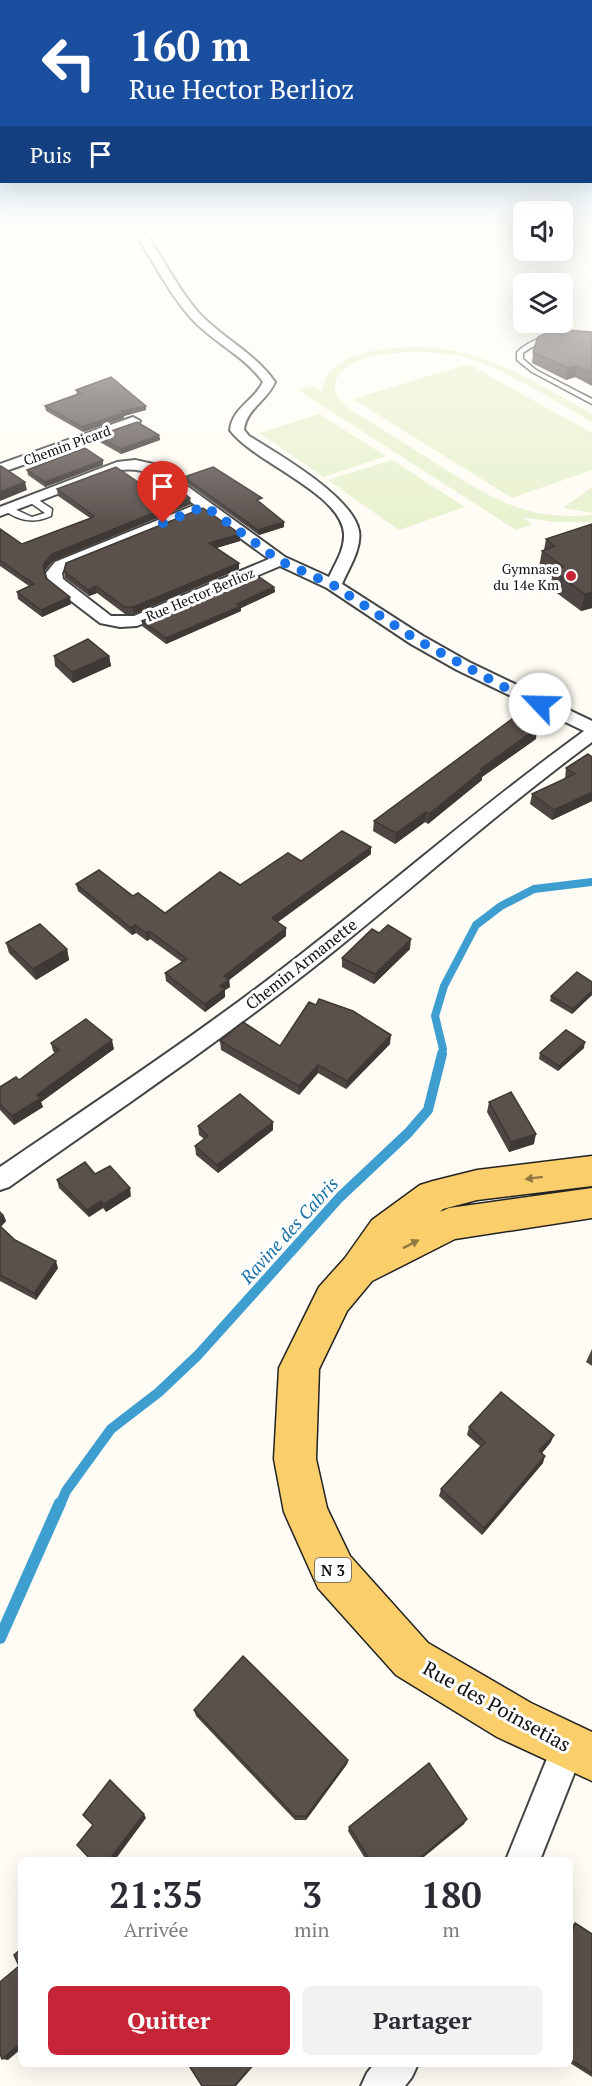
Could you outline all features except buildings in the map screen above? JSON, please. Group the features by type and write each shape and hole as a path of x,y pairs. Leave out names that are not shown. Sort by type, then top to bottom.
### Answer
{"main road":[{"name":"Rue des Poinsetias","path":"580,1752 514,1720 412,1659 334,1572 306,1512 295,1459 299,1368 333,1299 358,1270 385,1231 433,1196 477,1185 592,1171"},
{"name":"Rue des Poinsetias","path":"358,1270 449,1224 516,1212 592,1203"}],"street":[{"path":"210,329 258,368 269,382 265,395 243,410 237,422 237,430 244,439 325,493 344,513 353,530 350,547 333,585"},
{"name":"Chemin Picard","path":"0,469 133,421"},
{"path":"3,511 117,466 135,464 153,468 280,561 333,585 417,640 463,666 592,728"},
{"name":"Rue Hector Berlioz","path":"205,506 60,565 54,573 55,581 106,620 128,622 137,621 280,561"},
{"name":"Chemin Armanette","path":"0,1180 228,1021 307,962 534,776 592,734"},
{"path":"525,1857 580,1752"},
{"path":"380,2086 396,2067"}],"lane":[{"path":"592,337 555,335 542,338 520,352 520,360 534,371 592,402"},
{"path":"3,511 25,520 36,520 48,514 49,511 31,499"}],"green space":[{"path":"419,347 466,354 509,369 592,414 592,422 527,385 477,361 461,356 430,352 390,354 354,363 341,372 335,384 337,396 351,410 492,497 547,514 592,515 592,522 553,522 522,517 532,524 516,530 298,390 313,386 323,392 325,379 333,368 359,354 391,348"},
{"path":"468,364 592,433 592,470 512,498 353,399"},
{"path":"319,414 386,456 324,477 259,433"},
{"path":"392,460 465,507 399,530 328,480"},
{"path":"592,487 592,513 563,508"}],"waterway":[{"name":"Ravine des Cabris","path":"441,1055 443,1049 435,1016 444,986 476,925 501,906 534,889 592,882"},
{"name":"Ravine des Cabris","path":"60,1505 66,1491 111,1429 159,1392 198,1355 340,1197 408,1133 428,1110 442,1054"},
{"name":"Ravine des Cabris","path":"0,1638 60,1503"}],"place":[{"name":"Gymnase du 14e Km","path":"571,576"}],"route":[{"path":"163,523 205,506 280,561 333,585 417,640 463,666 540,704"}]}
